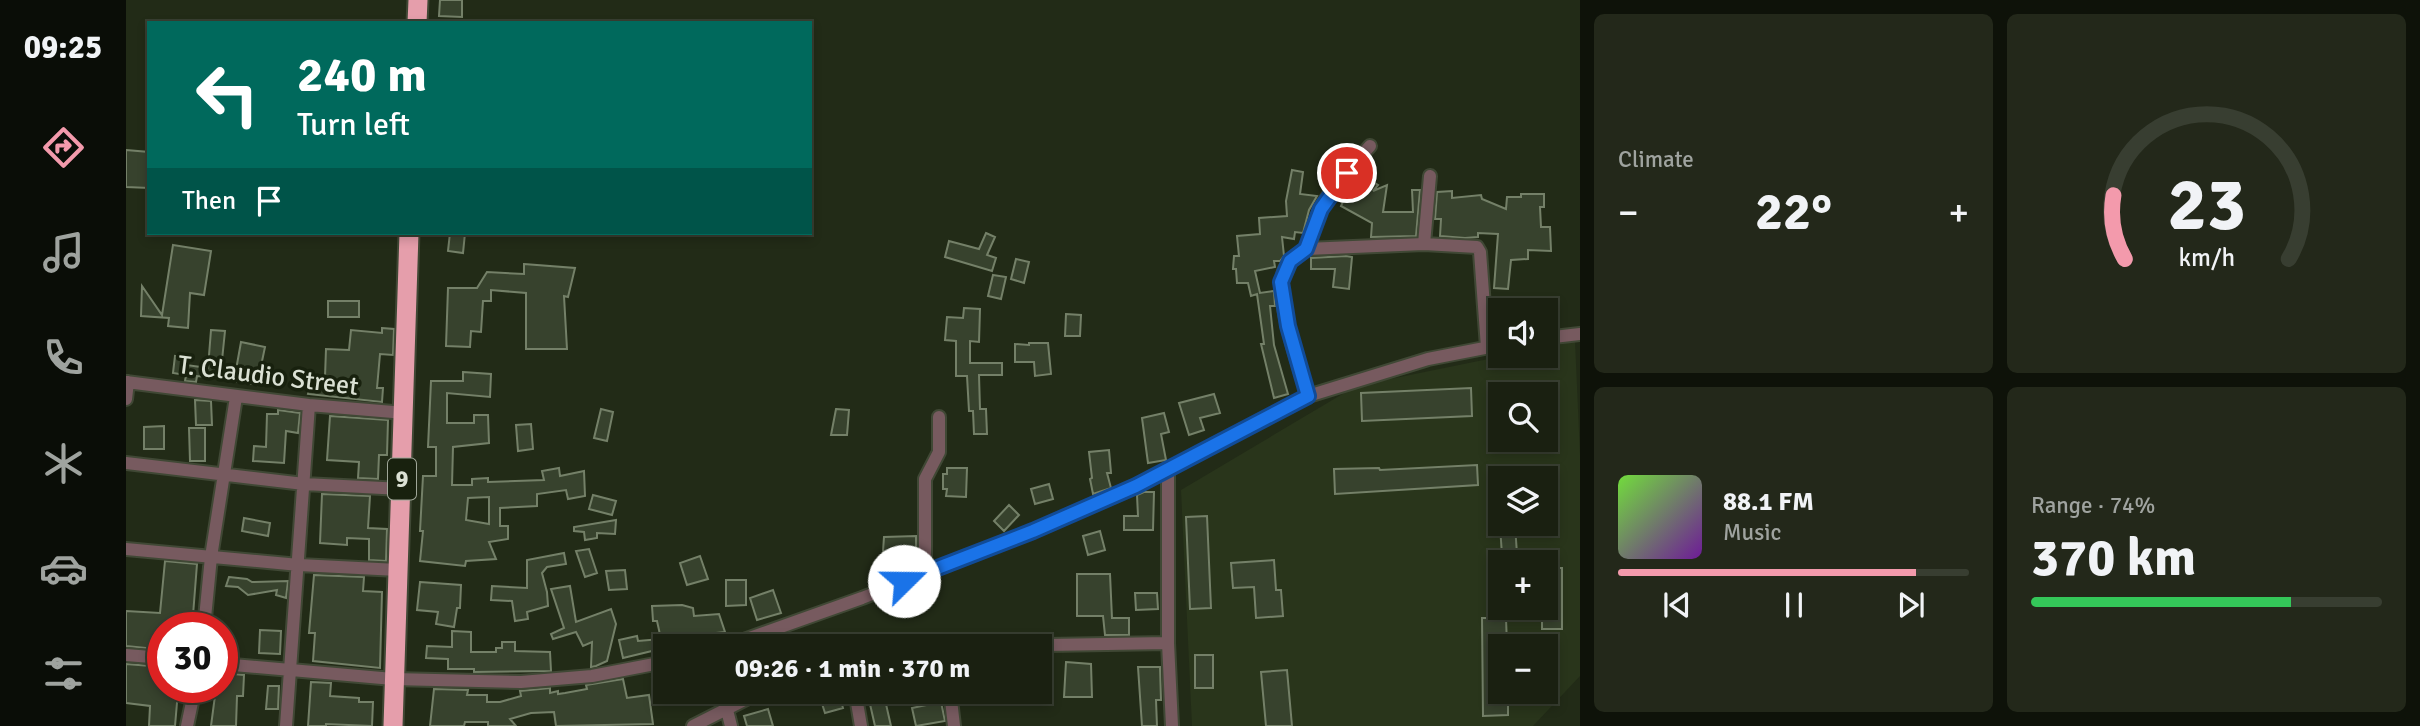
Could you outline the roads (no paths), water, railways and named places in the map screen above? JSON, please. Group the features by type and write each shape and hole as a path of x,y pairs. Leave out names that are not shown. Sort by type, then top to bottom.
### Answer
{"highway":[{"path":"417,21 418,0"},
{"name":"9","path":"393,726 409,235"}],"street":[{"path":"1308,396 1288,326 1281,282 1290,261 1306,249 1321,209 1334,188 1370,146"},
{"path":"1424,244 1430,176"},
{"path":"1306,249 1424,244 1474,246 1479,250 1488,312"},
{"path":"1558,337 1580,334"},
{"path":"761,634 862,598 1033,531 1168,470 1308,396 1428,359 1488,347"},
{"path":"126,399 127,382"},
{"name":"T. Claudio Street","path":"127,382 309,405 405,412"},
{"path":"206,612 211,557 236,397"},
{"path":"286,726 309,405"},
{"path":"925,572 925,479 939,452 939,417"},
{"path":"126,463 304,484 402,489"},
{"path":"1168,470 1168,643 1172,726"},
{"path":"126,549 299,565 398,570"},
{"path":"1052,645 1168,643"},
{"path":"126,655 147,657"},
{"path":"238,665 393,679 474,682 558,681 653,664"},
{"path":"187,726 192,703"},
{"path":"692,726 738,704"},
{"path":"857,704 861,726"},
{"path":"951,704 954,726"},
{"path":"727,710 731,726"}]}
